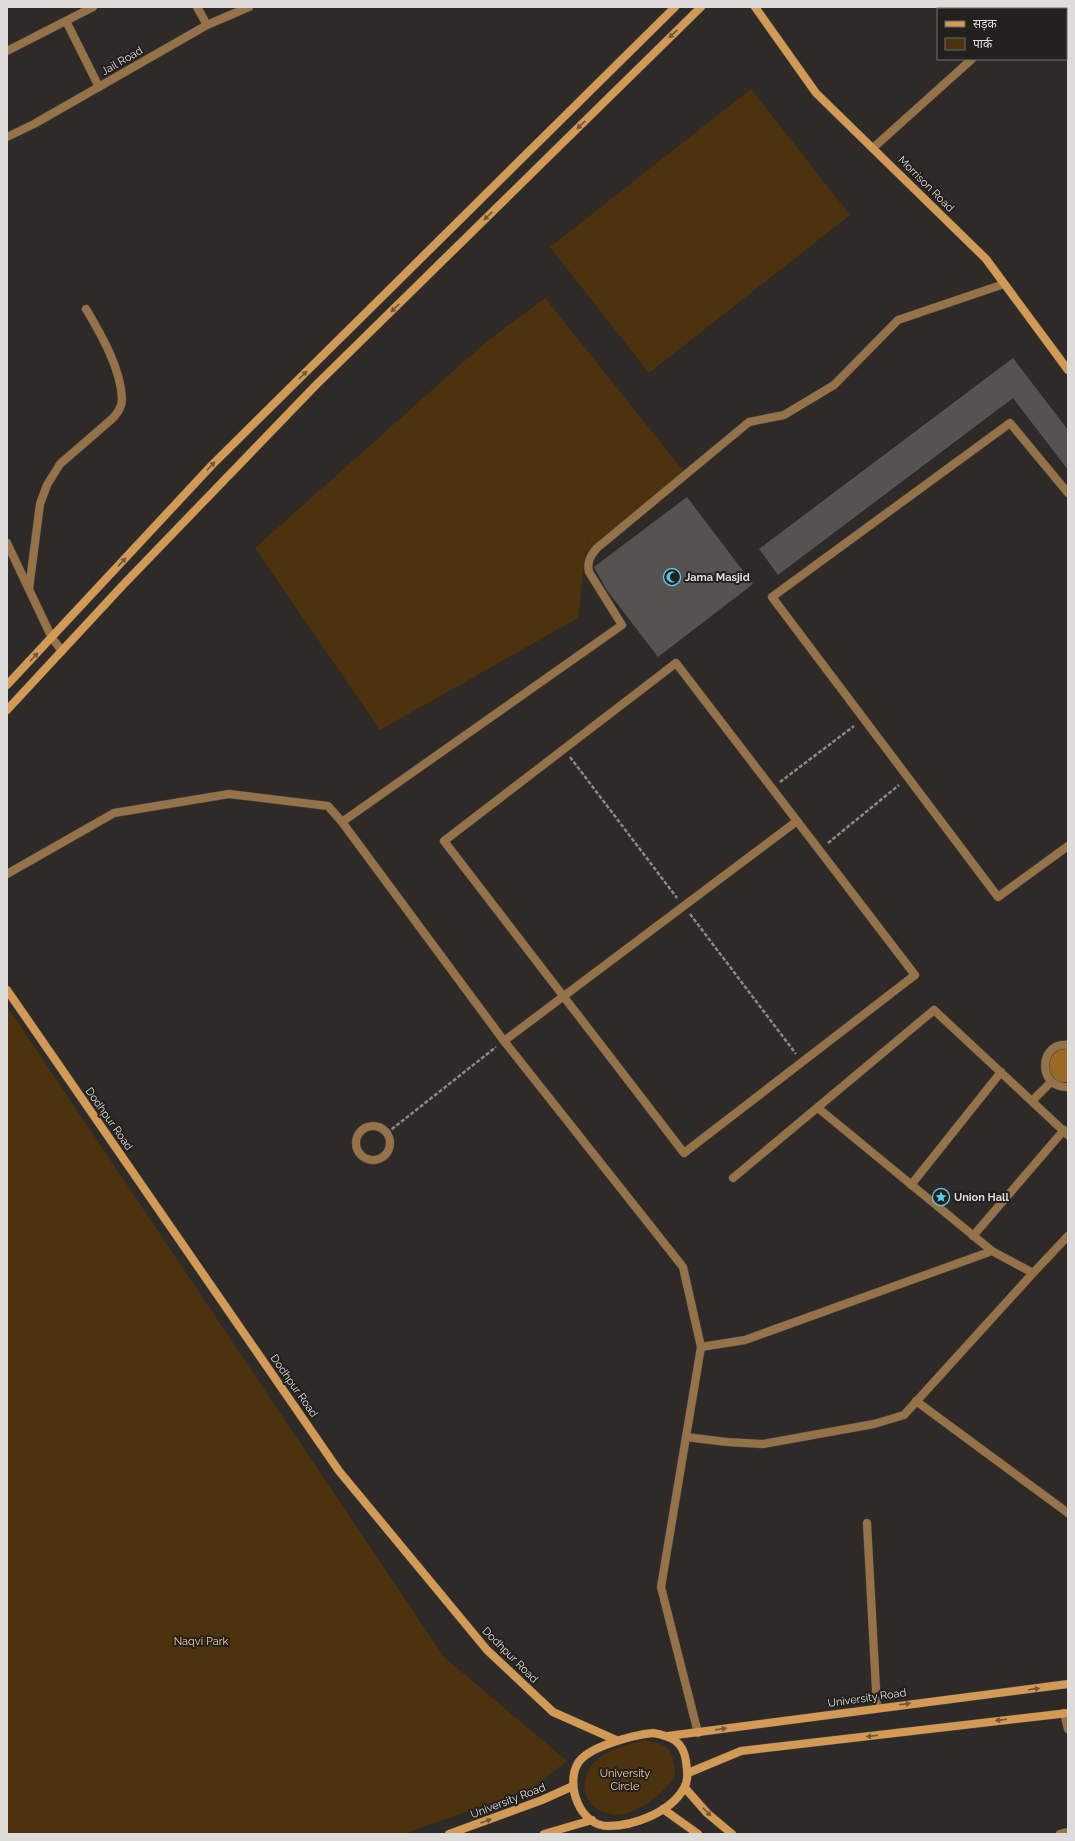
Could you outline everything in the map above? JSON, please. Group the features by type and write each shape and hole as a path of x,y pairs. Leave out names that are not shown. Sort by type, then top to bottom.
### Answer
{"main road":[{"path":"7,685 212,465 675,7"},
{"path":"7,710 123,584 315,386 701,7"},
{"name":"Morrison Road","path":"755,7 816,92 986,259 1068,370"},
{"name":"Dodhpur Road","path":"7,990 339,1471 487,1650 552,1712 616,1740"},
{"name":"University Road","path":"668,1736 1068,1684"},
{"path":"688,1773 741,1751 1066,1713"},
{"path":"653,1733 668,1736 678,1742 685,1752 688,1773 685,1788 674,1801 654,1815 633,1823 607,1826 592,1820 580,1808 574,1794 572,1779 578,1762 588,1754 616,1740 634,1735 653,1733"},
{"name":"University Road","path":"449,1834 542,1800 573,1786"},
{"path":"685,1788 707,1813 732,1834"},
{"path":"663,1808 698,1834"},
{"path":"544,1834 592,1820"}],"street":[{"path":"7,51 93,7"},
{"path":"197,7 207,25"},
{"name":"Jail Road","path":"7,137 34,124 207,25 249,7"},
{"path":"66,21 99,86"},
{"path":"873,148 971,60"},
{"path":"342,822 622,625 589,572 587,564 590,555 749,422 784,415 834,385 898,320 1004,284"},
{"path":"29,589 40,504 47,485 60,464 113,418 120,410 122,400 114,365 100,333 86,310"},
{"path":"1068,493 1010,423 772,597 998,896 1068,846"},
{"path":"7,543 52,638 62,650"},
{"path":"676,662 797,821 915,976 684,1153 444,841 676,662"},
{"path":"7,874 114,812 229,794 328,806 342,822 504,1041 683,1267 701,1347 661,1587 698,1733"},
{"path":"504,1041 797,821"},
{"path":"733,1178 934,1010 1066,1133 973,1236"},
{"path":"1068,1045 1057,1047 1050,1051 1046,1058 1044,1067 1046,1075 1051,1082 1058,1086 1068,1087"},
{"path":"911,1185 1001,1072"},
{"path":"1032,1101 1051,1082"},
{"path":"818,1108 992,1252 1033,1273"},
{"path":"373,1126 378,1127 387,1133 390,1139 389,1150 381,1159 369,1160 359,1154 356,1150 356,1138 362,1129 373,1126"},
{"path":"686,1437 727,1442 763,1444 874,1424 904,1415 1068,1236"},
{"path":"701,1347 745,1340 992,1252"},
{"path":"916,1402 1068,1512"},
{"path":"867,1523 877,1708"},
{"path":"1066,1713 1068,1728"},
{"path":"1060,1834 1068,1832"}],"path":[{"path":"772,788 864,718"},
{"path":"819,850 908,777"},
{"path":"387,1133 504,1041"}],"green space":[{"path":"751,89 850,215 649,373 550,247"},
{"path":"545,298 685,473 586,554 588,532 578,618 380,730 255,548 486,342"},
{"name":"Naqvi Park","path":"7,1006 444,1657 567,1761 531,1789 403,1834 7,1834"},
{"name":"University Circle","path":"645,1740 657,1743 667,1748 673,1759 675,1769 675,1774 672,1780 661,1793 638,1809 622,1815 615,1815 597,1809 585,1794 585,1780 588,1771 593,1764 608,1752"}],"shaded area":[{"path":"1068,1048 1068,1082 1058,1082 1049,1075 1047,1059 1054,1050"}],"building":[{"path":"1013,358 1068,430 1068,470 1013,398 778,575 759,549"},
{"name":"Jama Masjid","path":"687,497 753,584 658,657 606,589 594,567"}],"place":[{"name":"Jama Masjid","path":"672,577"},
{"name":"Union Hall","path":"941,1197"}]}
